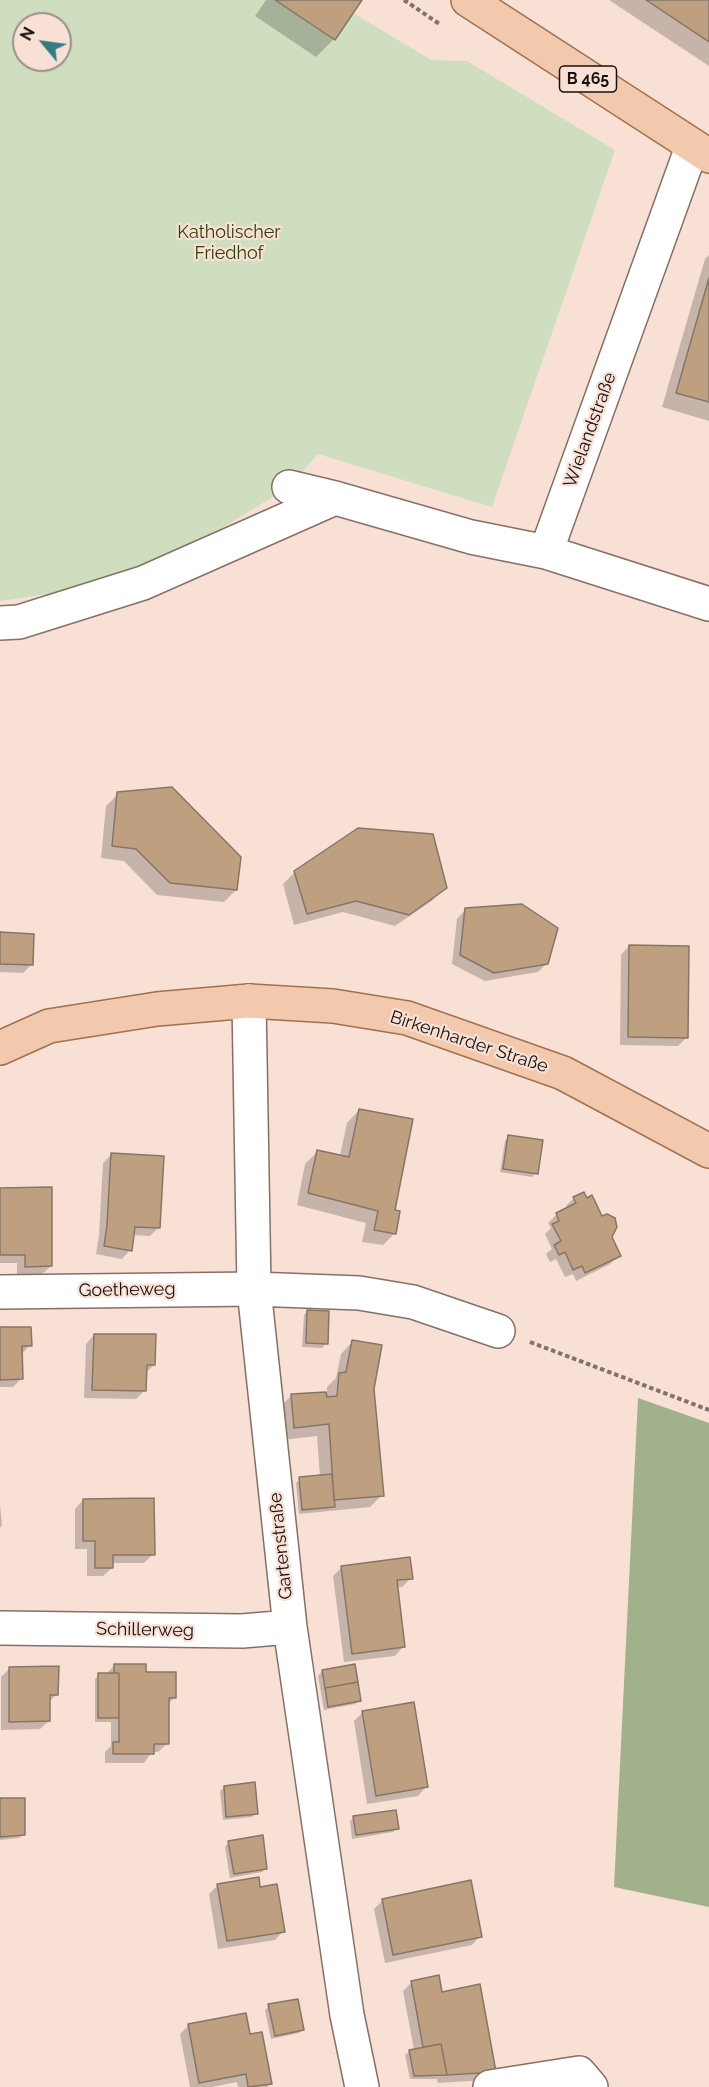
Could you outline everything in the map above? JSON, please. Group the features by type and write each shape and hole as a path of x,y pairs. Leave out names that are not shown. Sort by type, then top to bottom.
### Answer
{"main road":[{"name":"B 465","path":"468,0 700,152"},
{"name":"Birkenharder Straße","path":"0,1048 49,1026 157,1009 249,1001 333,1006 407,1018 563,1073 709,1151"}],"street":[{"name":"Wielandstraße","path":"546,552 700,152"},
{"path":"289,487 471,537 546,552 709,604"},
{"path":"0,623 19,622 143,583 335,498"},
{"name":"Gartenstraße","path":"249,1001 254,1289 290,1627 347,2015 362,2087"},
{"name":"Goetheweg","path":"0,1292 254,1289 358,1293 413,1302 498,1331"},
{"name":"Schillerweg","path":"0,1628 242,1631 290,1627"},
{"path":"490,2087 579,2073 591,2087"}],"path":[{"path":"498,1331 709,1410"}],"green space":[{"name":"Katholischer Friedhof","path":"0,0 275,0 335,40 353,13 431,60 467,61 615,150 492,507 318,454 289,487 191,547 76,590 0,601"},
{"path":"638,1398 709,1423 709,1907 614,1887"}],"building":[{"path":"275,0 362,0 335,40"},
{"path":"646,0 709,0 709,42"},
{"path":"709,278 709,402 676,393"},
{"path":"172,787 241,857 237,890 170,883 136,849 112,846 117,792"},
{"path":"358,828 433,834 447,888 409,915 356,901 307,914 294,871"},
{"path":"522,904 558,928 548,964 494,973 460,955 465,908"},
{"path":"0,932 34,934 33,965 0,964"},
{"path":"629,945 689,946 688,1038 628,1037"},
{"path":"359,1109 413,1119 395,1210 400,1211 396,1234 374,1230 378,1211 308,1193 317,1150 349,1157"},
{"path":"508,1135 543,1140 538,1174 503,1169"},
{"path":"111,1153 164,1156 160,1228 135,1227 132,1251 104,1246"},
{"path":"52,1187 52,1266 25,1267 25,1255 0,1255 0,1188"},
{"path":"584,1192 587,1198 592,1195 602,1216 607,1214 615,1218 617,1227 612,1237 621,1256 585,1273 582,1266 573,1270 565,1252 559,1255 554,1245 561,1241 552,1224 559,1221 556,1213 576,1203 573,1197"},
{"path":"307,1310 329,1311 328,1344 306,1343"},
{"path":"0,1327 31,1327 32,1346 22,1346 23,1379 0,1380"},
{"path":"94,1334 156,1334 155,1365 147,1365 146,1391 92,1390"},
{"path":"352,1340 382,1345 374,1389 384,1496 334,1500 329,1424 294,1428 291,1394 326,1392 327,1397 337,1396 339,1373 346,1372"},
{"path":"332,1474 335,1507 302,1510 299,1477"},
{"path":"154,1498 155,1555 113,1555 113,1568 95,1568 95,1541 83,1541 83,1499"},
{"path":"410,1557 413,1579 397,1580 405,1647 352,1654 341,1566"},
{"path":"114,1664 146,1664 146,1672 176,1672 176,1698 169,1698 169,1744 154,1744 154,1754 113,1754 113,1742 119,1742 119,1673 114,1673"},
{"path":"355,1664 358,1682 325,1688 322,1670"},
{"path":"59,1666 58,1695 50,1695 50,1721 9,1722 9,1667"},
{"path":"98,1673 119,1673 119,1718 98,1718"},
{"path":"358,1682 361,1701 328,1707 325,1688"},
{"path":"414,1702 428,1787 376,1796 362,1711"},
{"path":"255,1782 258,1814 226,1817 224,1786"},
{"path":"0,1798 25,1798 25,1835 0,1837"},
{"path":"396,1810 399,1829 356,1835 353,1816"},
{"path":"263,1835 267,1869 234,1874 228,1841"},
{"path":"259,1877 260,1887 277,1884 285,1932 227,1941 217,1884"},
{"path":"471,1880 482,1937 393,1955 382,1899"},
{"path":"439,1975 442,1992 480,1984 496,2072 447,2075 441,2044 423,2047 411,1981"},
{"path":"298,1999 304,2030 275,2036 268,2004"},
{"path":"246,2013 250,2034 262,2032 272,2084 248,2087 246,2074 199,2083 188,2024"},
{"path":"441,2044 447,2075 414,2076 409,2050"}]}
